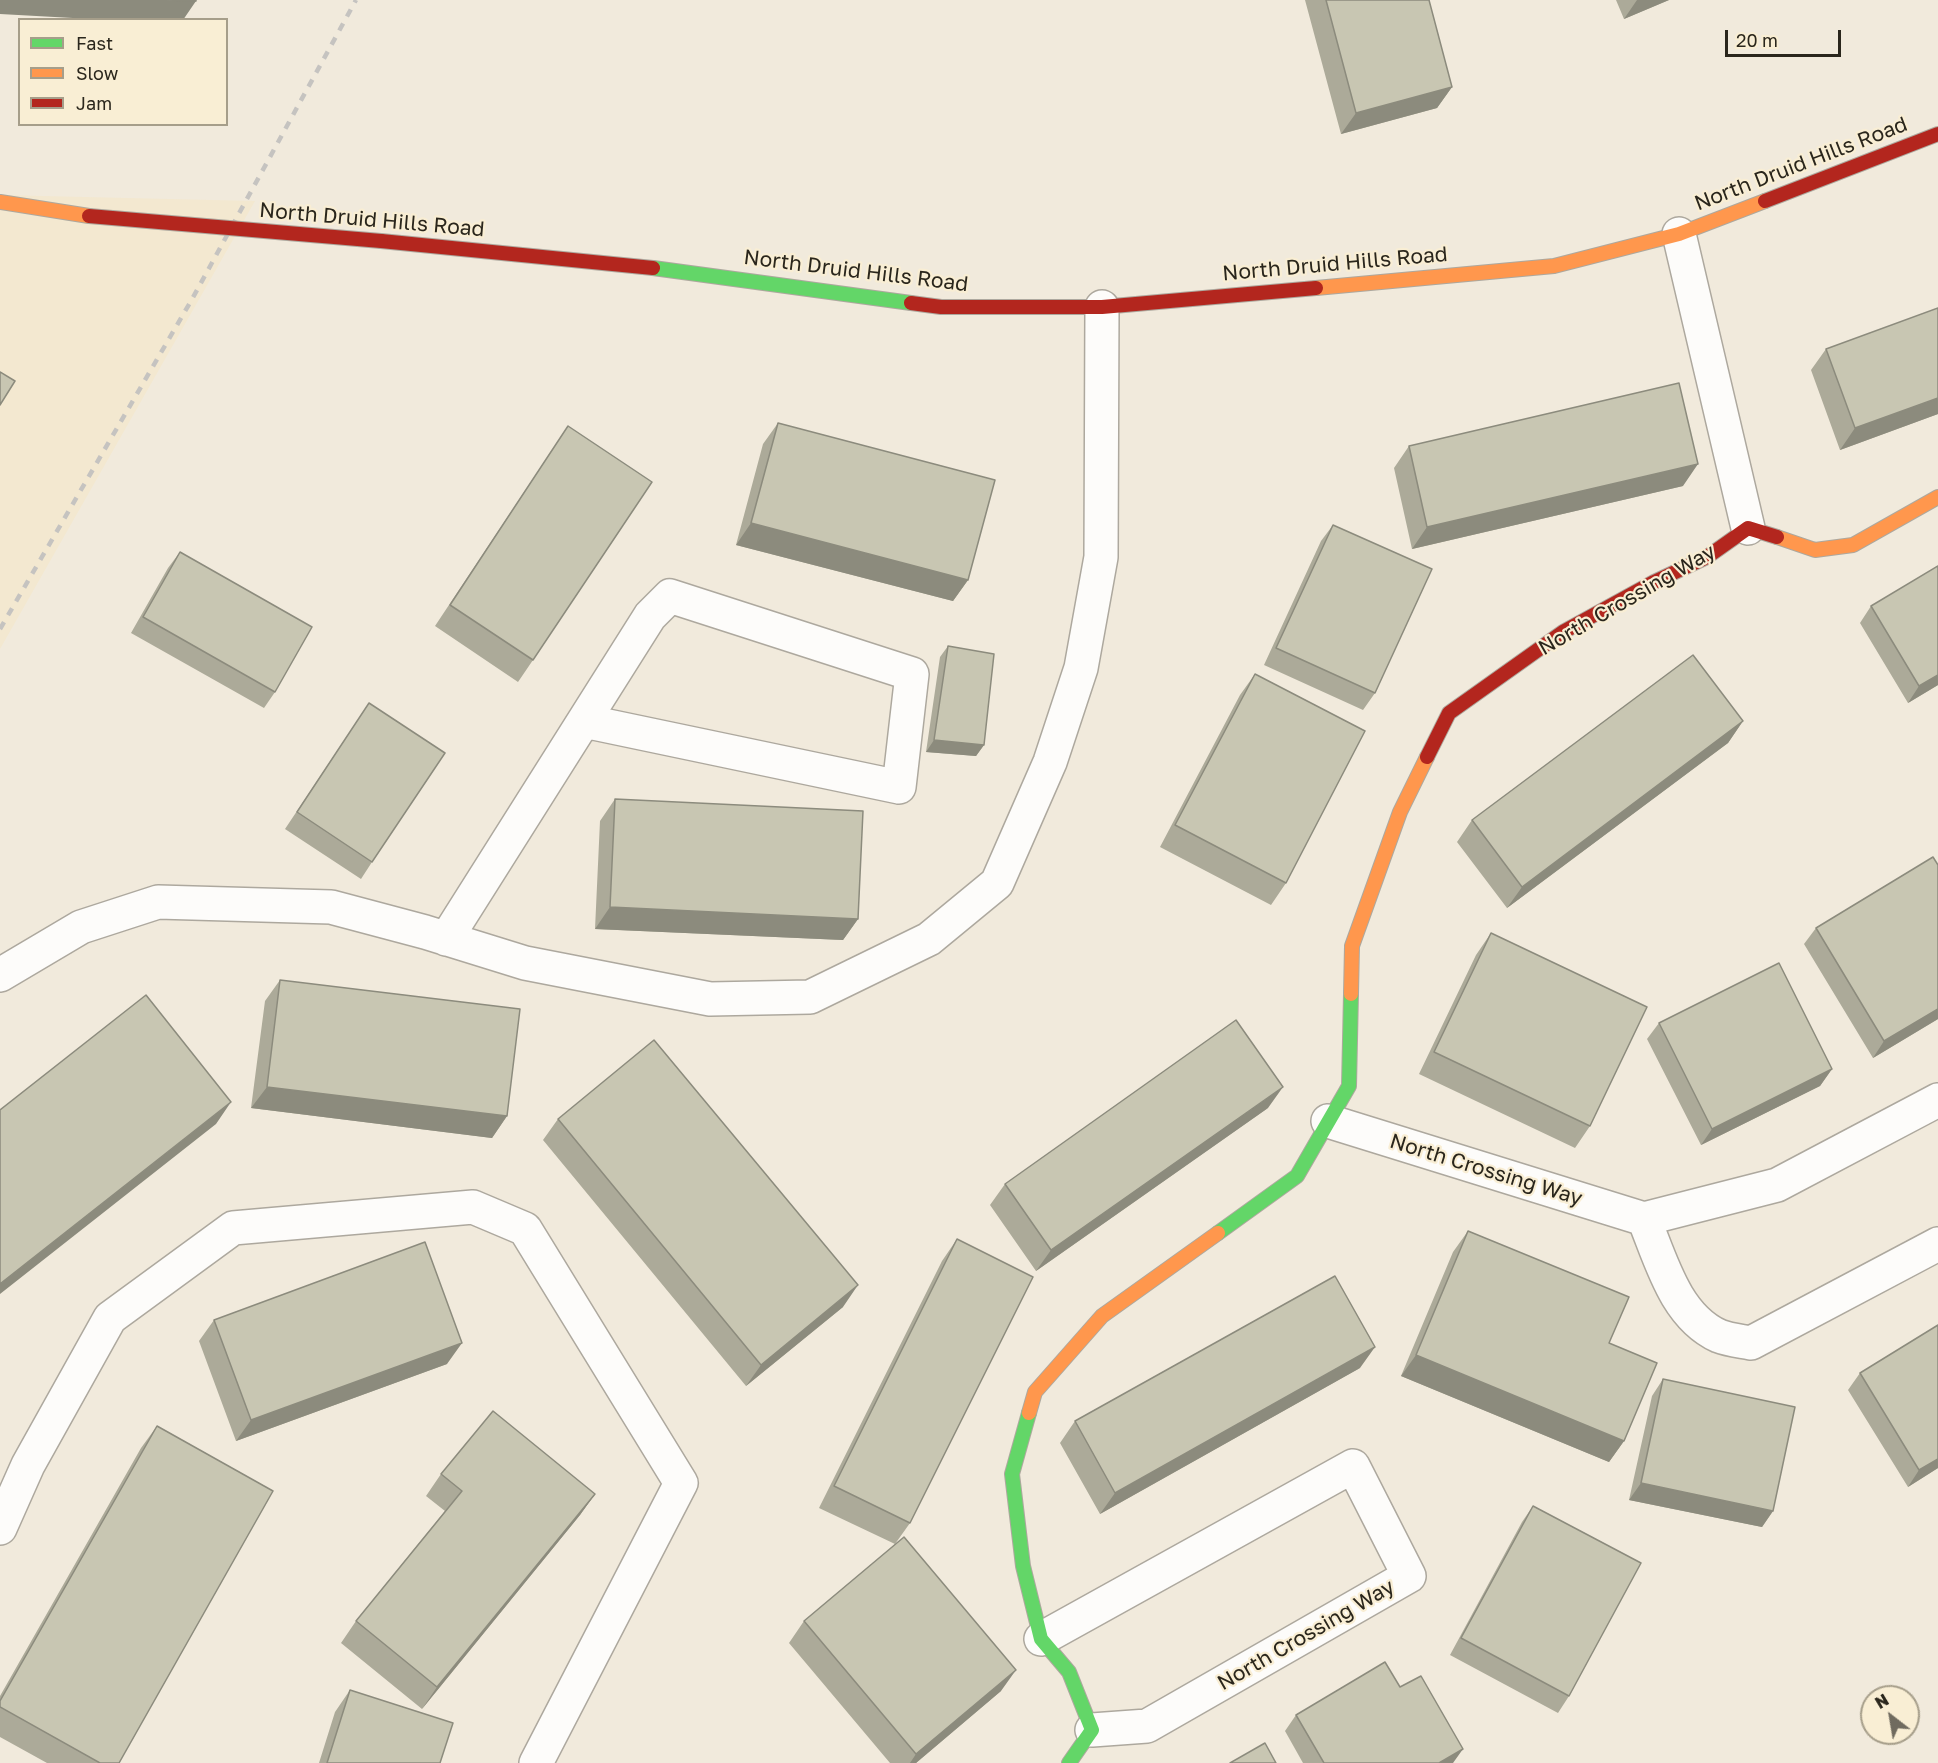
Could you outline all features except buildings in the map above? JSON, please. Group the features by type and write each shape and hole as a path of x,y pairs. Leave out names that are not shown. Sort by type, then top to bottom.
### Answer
{"main road":[{"name":"North Druid Hills Road","path":"0,202 89,216 381,241 684,271 941,307 1102,307 1554,266 1679,234 1938,134"},
{"path":"1748,528 1815,550 1853,545 1938,496"},
{"name":"North Crossing Way","path":"1092,1730 1069,1672 1041,1640 1023,1566 1012,1474 1035,1392 1102,1316 1297,1176 1348,1086 1352,946 1400,812 1449,713 1563,632 1654,582 1707,557 1748,528"},
{"path":"1069,1763 1092,1730"}],"street":[{"path":"1679,234 1748,528"},
{"path":"0,975 81,927 158,902 332,907 525,963 710,999 810,997 929,939 997,883 1050,762 1081,668 1101,557 1102,307"},
{"path":"446,939 650,616 670,596 912,674 899,787 584,721"},
{"path":"1938,1100 1777,1185 1644,1219 1678,1298 1698,1322 1720,1336 1751,1343 1938,1244"},
{"name":"North Crossing Way","path":"1328,1121 1644,1219"},
{"path":"0,1528 28,1465 110,1318 233,1228 473,1207 525,1229 681,1483 536,1763"},
{"name":"North Crossing Way","path":"1041,1640 1353,1466 1409,1576 1147,1726 1092,1730"}],"shaded area":[{"path":"0,195 255,201 0,649"}],"railway":[{"path":"0,629 191,301 356,0"}],"traffic: fast":[{"path":"653,268 911,303"},
{"path":"1218,1233 1297,1176 1349,1086 1351,994"},
{"path":"1029,1413 1012,1474 1023,1566 1041,1639 1069,1672 1092,1730 1069,1763"}],"traffic: slow":[{"path":"1316,288 1554,266 1679,234 1765,201"},
{"path":"0,202 89,216"},
{"path":"1777,537 1815,550 1853,545 1938,497"},
{"path":"1351,994 1352,946 1400,812 1427,757"},
{"path":"1029,1413 1035,1392 1102,1316 1218,1233"}],"traffic: jam":[{"path":"1765,201 1938,134"},
{"path":"89,216 381,241"},
{"path":"381,241 653,268"},
{"path":"911,303 941,307 1102,307 1316,288"},
{"path":"1427,757 1449,713 1563,632 1654,582 1707,557 1748,528 1777,537"}]}
